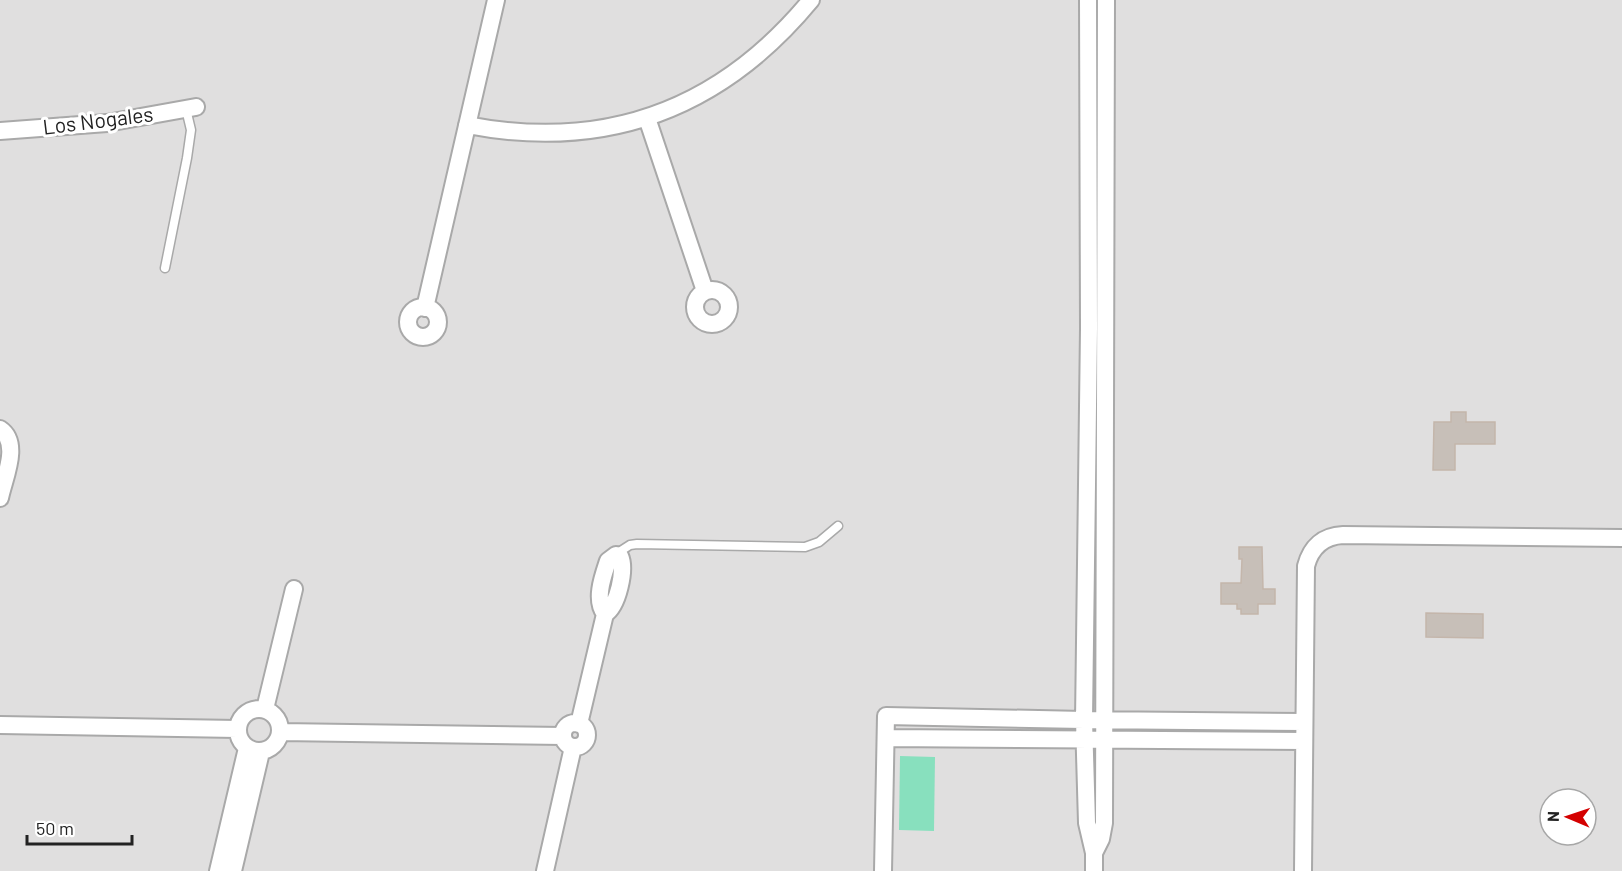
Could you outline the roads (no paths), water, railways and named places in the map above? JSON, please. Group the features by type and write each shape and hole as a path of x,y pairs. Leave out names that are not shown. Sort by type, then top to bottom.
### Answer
{"street":[{"path":"425,308 496,0"},
{"path":"467,125 508,132 547,133 586,130 646,118 688,101 727,79 762,52 811,0"},
{"path":"1088,0 1089,328 1084,740 1087,823 1094,853 1094,871"},
{"path":"1094,853 1101,839 1104,823 1106,0"},
{"name":"Los Nogales","path":"0,131 107,123 191,108"},
{"path":"646,118 705,291"},
{"path":"0,429 8,437 11,447 0,498"},
{"path":"1303,871 1306,566 1312,551 1322,540 1342,535 1622,538"},
{"path":"280,732 568,741 581,745 586,738 585,730 579,724 605,614 614,607 622,569 621,560 616,555"},
{"path":"265,709 294,589"},
{"path":"252,709 265,709 277,718 280,732 274,745 254,750 238,736 237,729 241,717 246,712 252,709"},
{"path":"884,871 886,716 1304,722"},
{"path":"0,725 237,729"},
{"path":"886,738 1304,741"},
{"path":"544,871 568,741"},
{"path":"218,871 254,750"},
{"path":"233,871 254,750"}],"lane":[{"path":"165,268 189,149 191,108"},
{"path":"616,555 624,548 637,544 805,547 819,542 838,526"}]}
